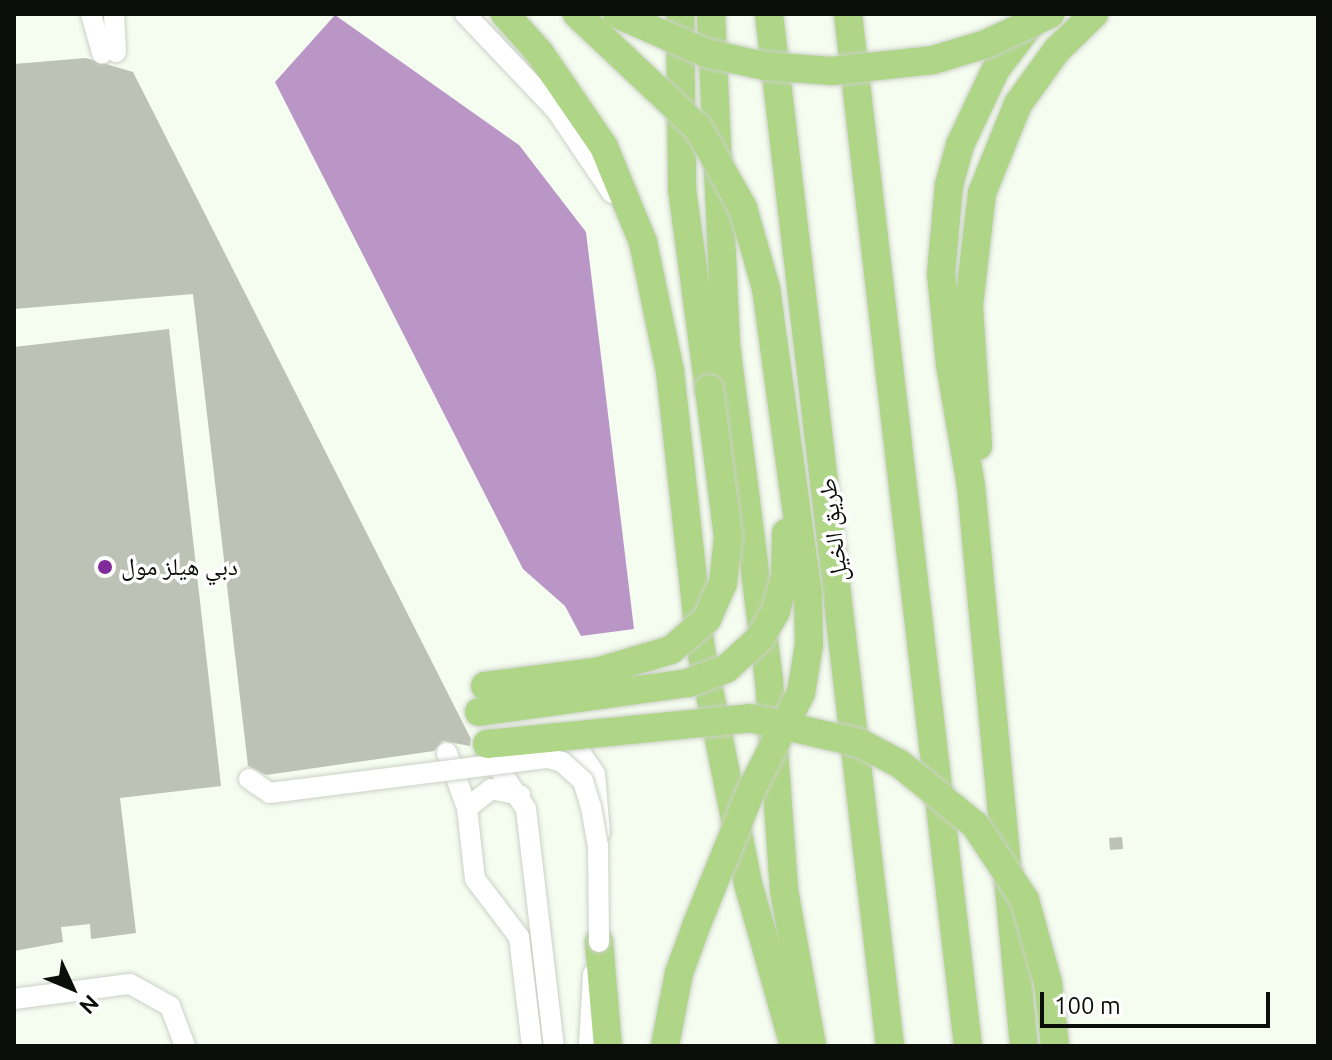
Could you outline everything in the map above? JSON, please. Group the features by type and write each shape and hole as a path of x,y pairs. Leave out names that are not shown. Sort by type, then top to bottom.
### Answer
{"highway":[{"path":"505,14 539,52 604,147 643,242 670,371 701,650 749,887 794,1046"},
{"path":"577,14 686,114 727,173 763,267 808,593 805,677 790,722 754,784 687,949 665,1046"},
{"path":"617,14 706,53 773,67 832,71 933,60 986,44 1050,14"},
{"path":"485,725 600,671 671,650 707,619 723,583 728,537 682,189 680,14"},
{"path":"711,14 726,345 769,680 784,890 812,1046"},
{"name":"طريق الخيل","path":"769,14 890,1046"},
{"path":"848,14 968,1046"},
{"path":"1024,1046 971,486 943,302 945,211 960,145 976,106 1037,14"},
{"path":"971,486 978,443 970,270 982,193 1018,104 1057,50 1094,14"},
{"path":"485,725 688,683 726,669 749,649 776,611 785,578 784,421"},
{"path":"485,725 750,718 814,729 860,743 900,764 975,825 1025,900 1048,983 1055,1046"},
{"path":"599,942 608,1046"}],"lane":[{"path":"91,14 109,52 114,14"},
{"path":"465,14 563,119 643,242"},
{"path":"485,725 520,795 554,1046"},
{"path":"485,725 539,731 578,749 599,788 599,942 589,1046"},
{"path":"447,753 467,808 475,879 519,937 532,1046"},
{"path":"249,779 270,793 548,758 562,762 583,781 598,845"},
{"path":"467,808 491,789 520,795"},
{"path":"492,903 514,904 536,897"},
{"path":"14,999 130,984 170,1006 185,1046"}],"shaded area":[{"path":"335,15 519,145 586,232 634,629 581,636 565,606 523,569 275,82"}],"building":[{"path":"86,58 133,72 471,739 470,746 443,741 434,751 266,775 248,766 193,294 14,309 14,64"},
{"name":"دبي هيلز مول","path":"169,329 221,786 120,798 136,933 91,939 90,924 61,927 63,942 14,951 14,347"},
{"path":"1122,837 1123,849 1110,850 1109,838"}],"place":[{"name":"دبي هيلز مول","path":"105,567"}]}
